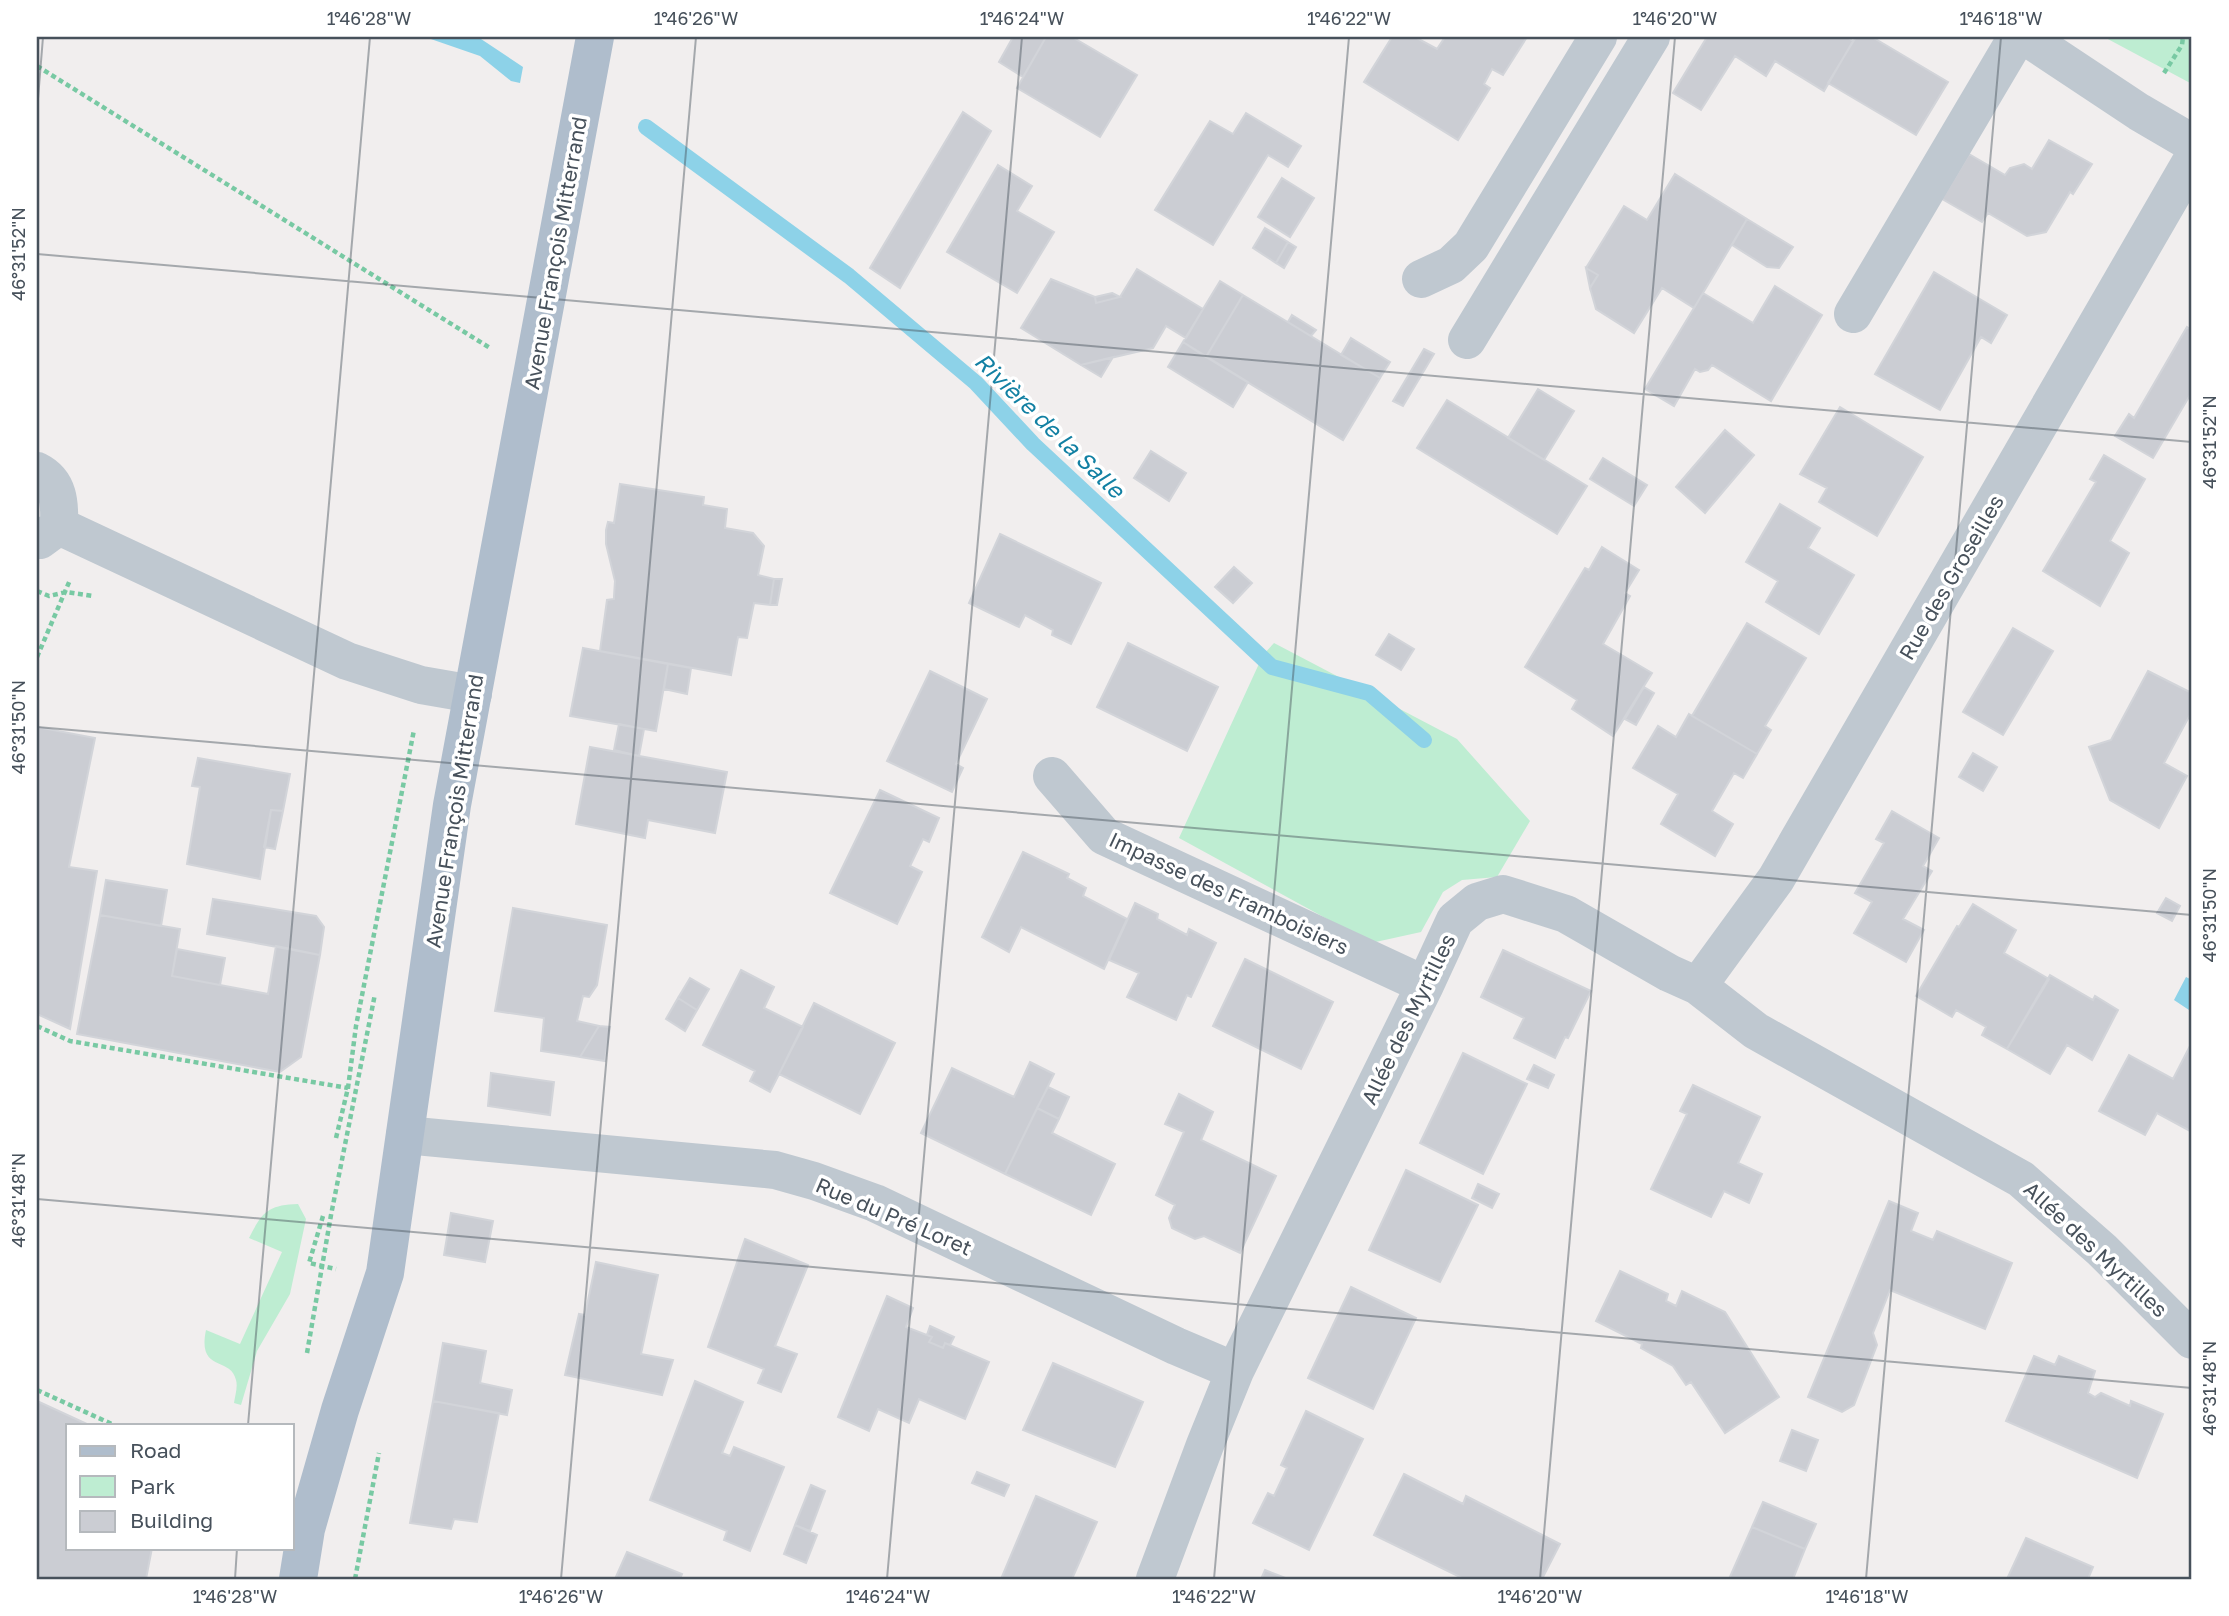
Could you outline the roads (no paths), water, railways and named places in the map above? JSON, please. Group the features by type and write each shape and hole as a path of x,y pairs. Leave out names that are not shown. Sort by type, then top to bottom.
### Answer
{"main road":[{"name":"Avenue François Mitterrand","path":"298,1579 306,1529 336,1423 385,1273 452,805 595,37"}],"street":[{"path":"1421,279 1451,265 1471,246 1598,37"},
{"path":"1466,340 1651,37"},
{"path":"1853,314 2017,37"},
{"path":"2026,37 2139,112 2192,143"},
{"name":"Rue des Groseilles","path":"1698,986 1776,879 2192,160"},
{"path":"37,471 47,476 60,500 48,533 347,661 421,685 473,694"},
{"name":"Impasse des Framboisiers","path":"1052,776 1104,836 1425,985"},
{"name":"Allée des Myrtilles","path":"1155,1579 1235,1371 1455,920 1477,902 1503,894 1566,914 1669,973 1698,986 1756,1031 2021,1179 2102,1250 2192,1340"},
{"name":"Rue du Pré Loret","path":"405,1135 775,1170 814,1181 875,1203 1176,1346 1235,1371"}],"water":[{"path":"425,37 478,37 523,67 520,83 511,81 480,56"},
{"path":"2186,977 2192,980 2192,1012 2174,1000"}],"waterway":[{"name":"Rivière de la Salle","path":"646,127 849,276 976,383 1033,444 1272,667 1369,693 1424,740"}]}
